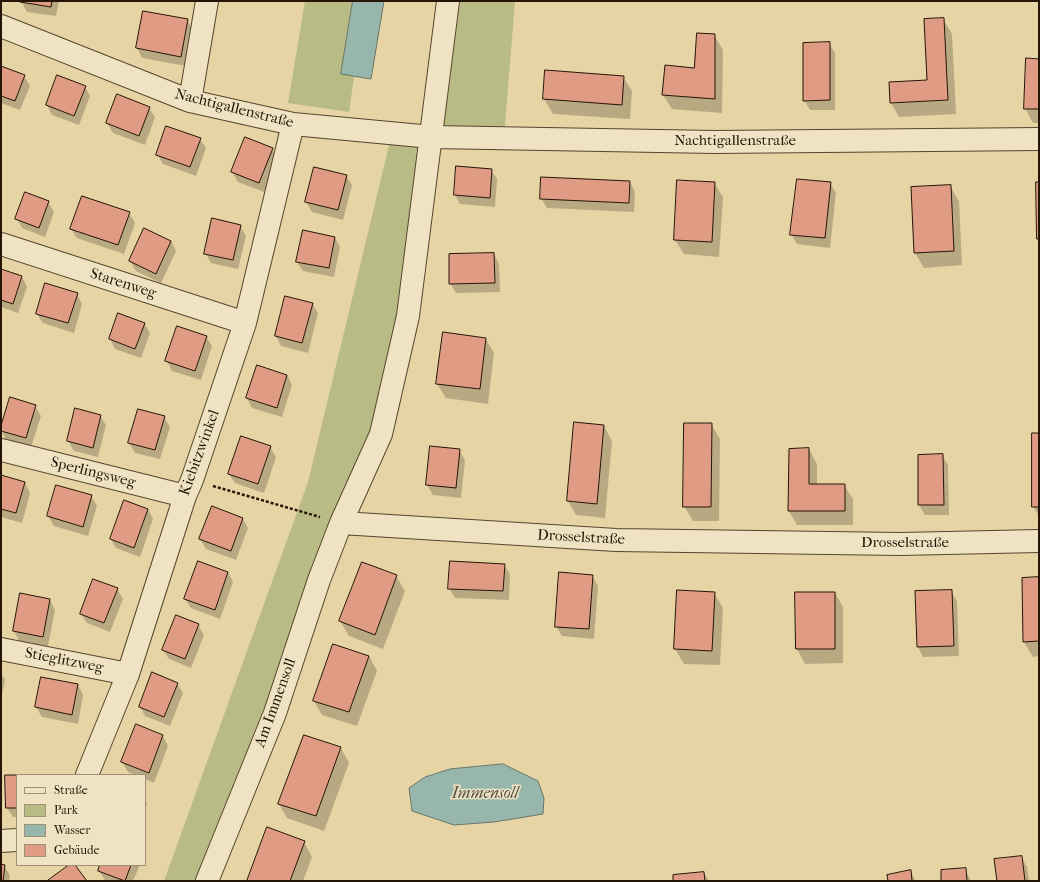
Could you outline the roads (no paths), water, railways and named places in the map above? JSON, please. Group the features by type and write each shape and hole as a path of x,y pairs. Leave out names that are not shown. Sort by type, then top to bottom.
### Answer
{"street":[{"path":"190,101 207,1"},
{"path":"341,523 381,434 408,316 432,137 448,1"},
{"name":"Nachtigallenstraße","path":"1,26 190,101 293,124 432,137 716,142 1039,139"},
{"name":"Kiebitzwinkel","path":"87,774 128,674 188,488 245,323 293,124"},
{"name":"Starenweg","path":"1,244 245,323"},
{"name":"Sperlingsweg","path":"1,450 188,488"},
{"name":"Drosselstraße","path":"341,523 616,540 900,544 1039,541"},
{"name":"Am Immensoll","path":"207,881 275,713 319,580 341,523"},
{"name":"Stieglitzweg","path":"1,649 128,674"},
{"path":"1,841 16,840"}],"water":[{"path":"353,1 384,1 371,79 341,74"},
{"name":"Immensoll","path":"503,764 538,781 544,798 543,814 494,822 454,825 412,811 409,788 425,777 450,769"}]}
